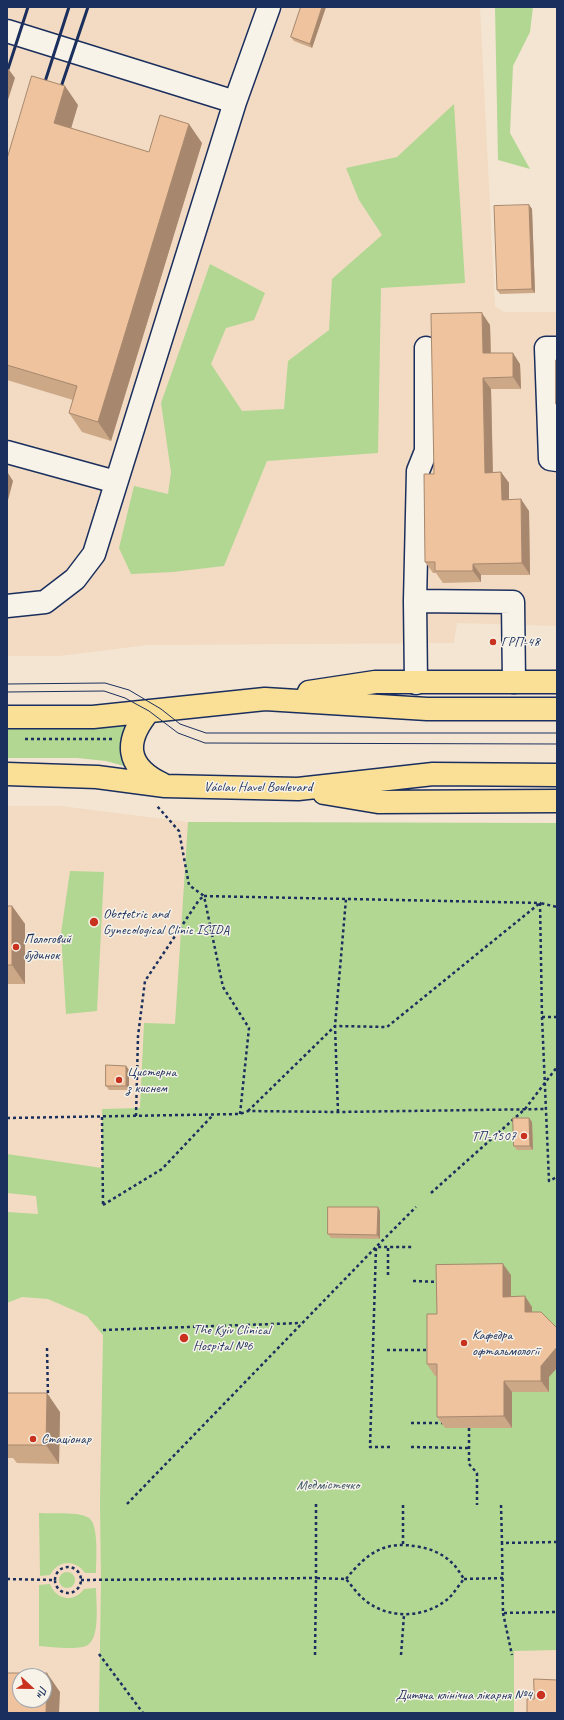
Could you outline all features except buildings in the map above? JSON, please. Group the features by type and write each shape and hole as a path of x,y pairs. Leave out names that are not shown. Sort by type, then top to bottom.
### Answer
{"main road":[{"path":"7,717 94,717 265,699 375,682 557,682"},
{"path":"265,699 427,709 557,709"},
{"path":"149,711 140,722 132,741 132,754 138,767 148,776 161,795"},
{"name":"Václav Havel Boulevard","path":"7,774 97,777 161,795 298,789 433,774 557,775"},
{"path":"298,789 378,802 557,801"}],"lane":[{"path":"7,606 45,602 75,579 94,554 235,102 269,7"},
{"path":"7,31 235,102"},
{"path":"416,683 415,601 418,472 426,451 426,348"},
{"path":"557,348 546,348 550,459 557,460"},
{"path":"7,452 116,482"},
{"path":"415,601 513,602 514,682"}],"path":[{"path":"22,739 120,739 132,741"},
{"path":"161,795 179,831 190,885 204,896 540,903 557,907"},
{"path":"204,896 223,987 250,1028 240,1114"},
{"path":"136,1116 138,1043 145,981 199,900 204,896"},
{"path":"338,1112 336,1026 346,899"},
{"path":"540,903 542,1017 549,1181 557,1177"},
{"path":"248,1111 336,1026 387,1027 540,903"},
{"path":"542,1017 557,1017"},
{"path":"431,1193 525,1109 557,1067"},
{"path":"7,1118 240,1114 248,1111 338,1112 546,1109"},
{"path":"102,1117 103,1205 162,1169 213,1114"},
{"path":"127,1504 416,1207"},
{"path":"376,1247 413,1247"},
{"path":"376,1247 370,1447 390,1447"},
{"path":"388,1247 388,1275"},
{"path":"413,1282 444,1282"},
{"path":"103,1330 302,1323"},
{"path":"47,1348 48,1401"},
{"path":"386,1350 435,1350"},
{"path":"411,1423 445,1423"},
{"path":"469,1428 469,1464 477,1473 477,1505"},
{"path":"411,1447 469,1448"},
{"path":"315,1655 316,1504"},
{"path":"403,1544 404,1505"},
{"path":"501,1505 503,1613 512,1655"},
{"path":"502,1543 557,1542"},
{"path":"346,1579 357,1565 370,1554 385,1547 403,1544 431,1549 450,1561 464,1579"},
{"path":"65,1567 70,1567 78,1572 81,1580 77,1590 68,1594 58,1590 54,1580 57,1571 65,1567"},
{"path":"464,1579 503,1578"},
{"path":"7,1579 54,1580"},
{"path":"81,1580 346,1579 366,1602 377,1609 391,1613 404,1614 419,1613 433,1608 449,1598 464,1579"},
{"path":"503,1613 557,1612"},
{"path":"401,1655 404,1614"},
{"path":"99,1654 142,1713"}],"shaded area":[{"path":"7,7 480,7 495,306 504,312 557,312 557,626 457,623 454,643 148,645 59,656 7,656"},
{"name":"Медмістечко","path":"7,806 61,806 188,822 557,823 557,1713 7,1713"}],"green space":[{"path":"495,7 533,7 530,32 513,66 510,133 530,169 498,160"},
{"path":"454,104 465,283 381,288 378,453 267,461 224,566 173,572 131,574 119,548 134,486 168,494 171,472 161,403 210,264 265,293 254,320 226,328 211,364 242,411 284,409 288,361 329,330 332,279 382,235 359,200 346,168 397,157"},
{"path":"7,720 129,720 131,768 106,761 77,758 7,758"},
{"name":"Медмістечко","path":"188,822 557,823 557,1650 514,1651 514,1713 99,1713 101,1580 100,1503 103,1335 87,1316 48,1299 22,1297 7,1303 7,1212 38,1214 36,1196 7,1193 7,1154 102,1168 102,1109 140,1108 144,1023 175,1024"},
{"path":"70,871 104,872 97,1011 66,1014 61,933"},
{"path":"39,1513 79,1514 89,1518 92,1522 96,1535 96,1573 85,1573 76,1565 67,1563 57,1566 50,1575 40,1576"},
{"path":"64,1572 70,1572 75,1577 73,1586 70,1588 64,1588 59,1583 59,1577"},
{"path":"50,1584 56,1594 66,1598 75,1596 84,1589 96,1588 96,1629 91,1642 86,1646 69,1648 39,1646 39,1585"}],"tram line":[{"path":"7,684 105,683 129,690 161,709 180,724 206,733 557,733"},
{"path":"7,692 104,691 125,698 149,711 178,733 205,743 557,744"}],"railway":[{"path":"7,72 28,7"},
{"path":"42,91 69,7"},
{"path":"58,96 88,7"}],"place":[{"name":"ГРП-48","path":"493,642"},
{"name":"Obstetric and Gynecological Clinic ISIDA","path":"94,922"},
{"name":"Пологовий будинок","path":"16,947"},
{"name":"Цистерна з киснем","path":"119,1080"},
{"name":"ТП-1507","path":"524,1136"},
{"name":"The Kyiv Clinical Hospital №6","path":"184,1338"},
{"name":"Кафедра офтальмології","path":"464,1343"},
{"name":"Стаціонар","path":"33,1439"},
{"name":"Дитяча клінічна лікарня №4","path":"541,1695"}]}
